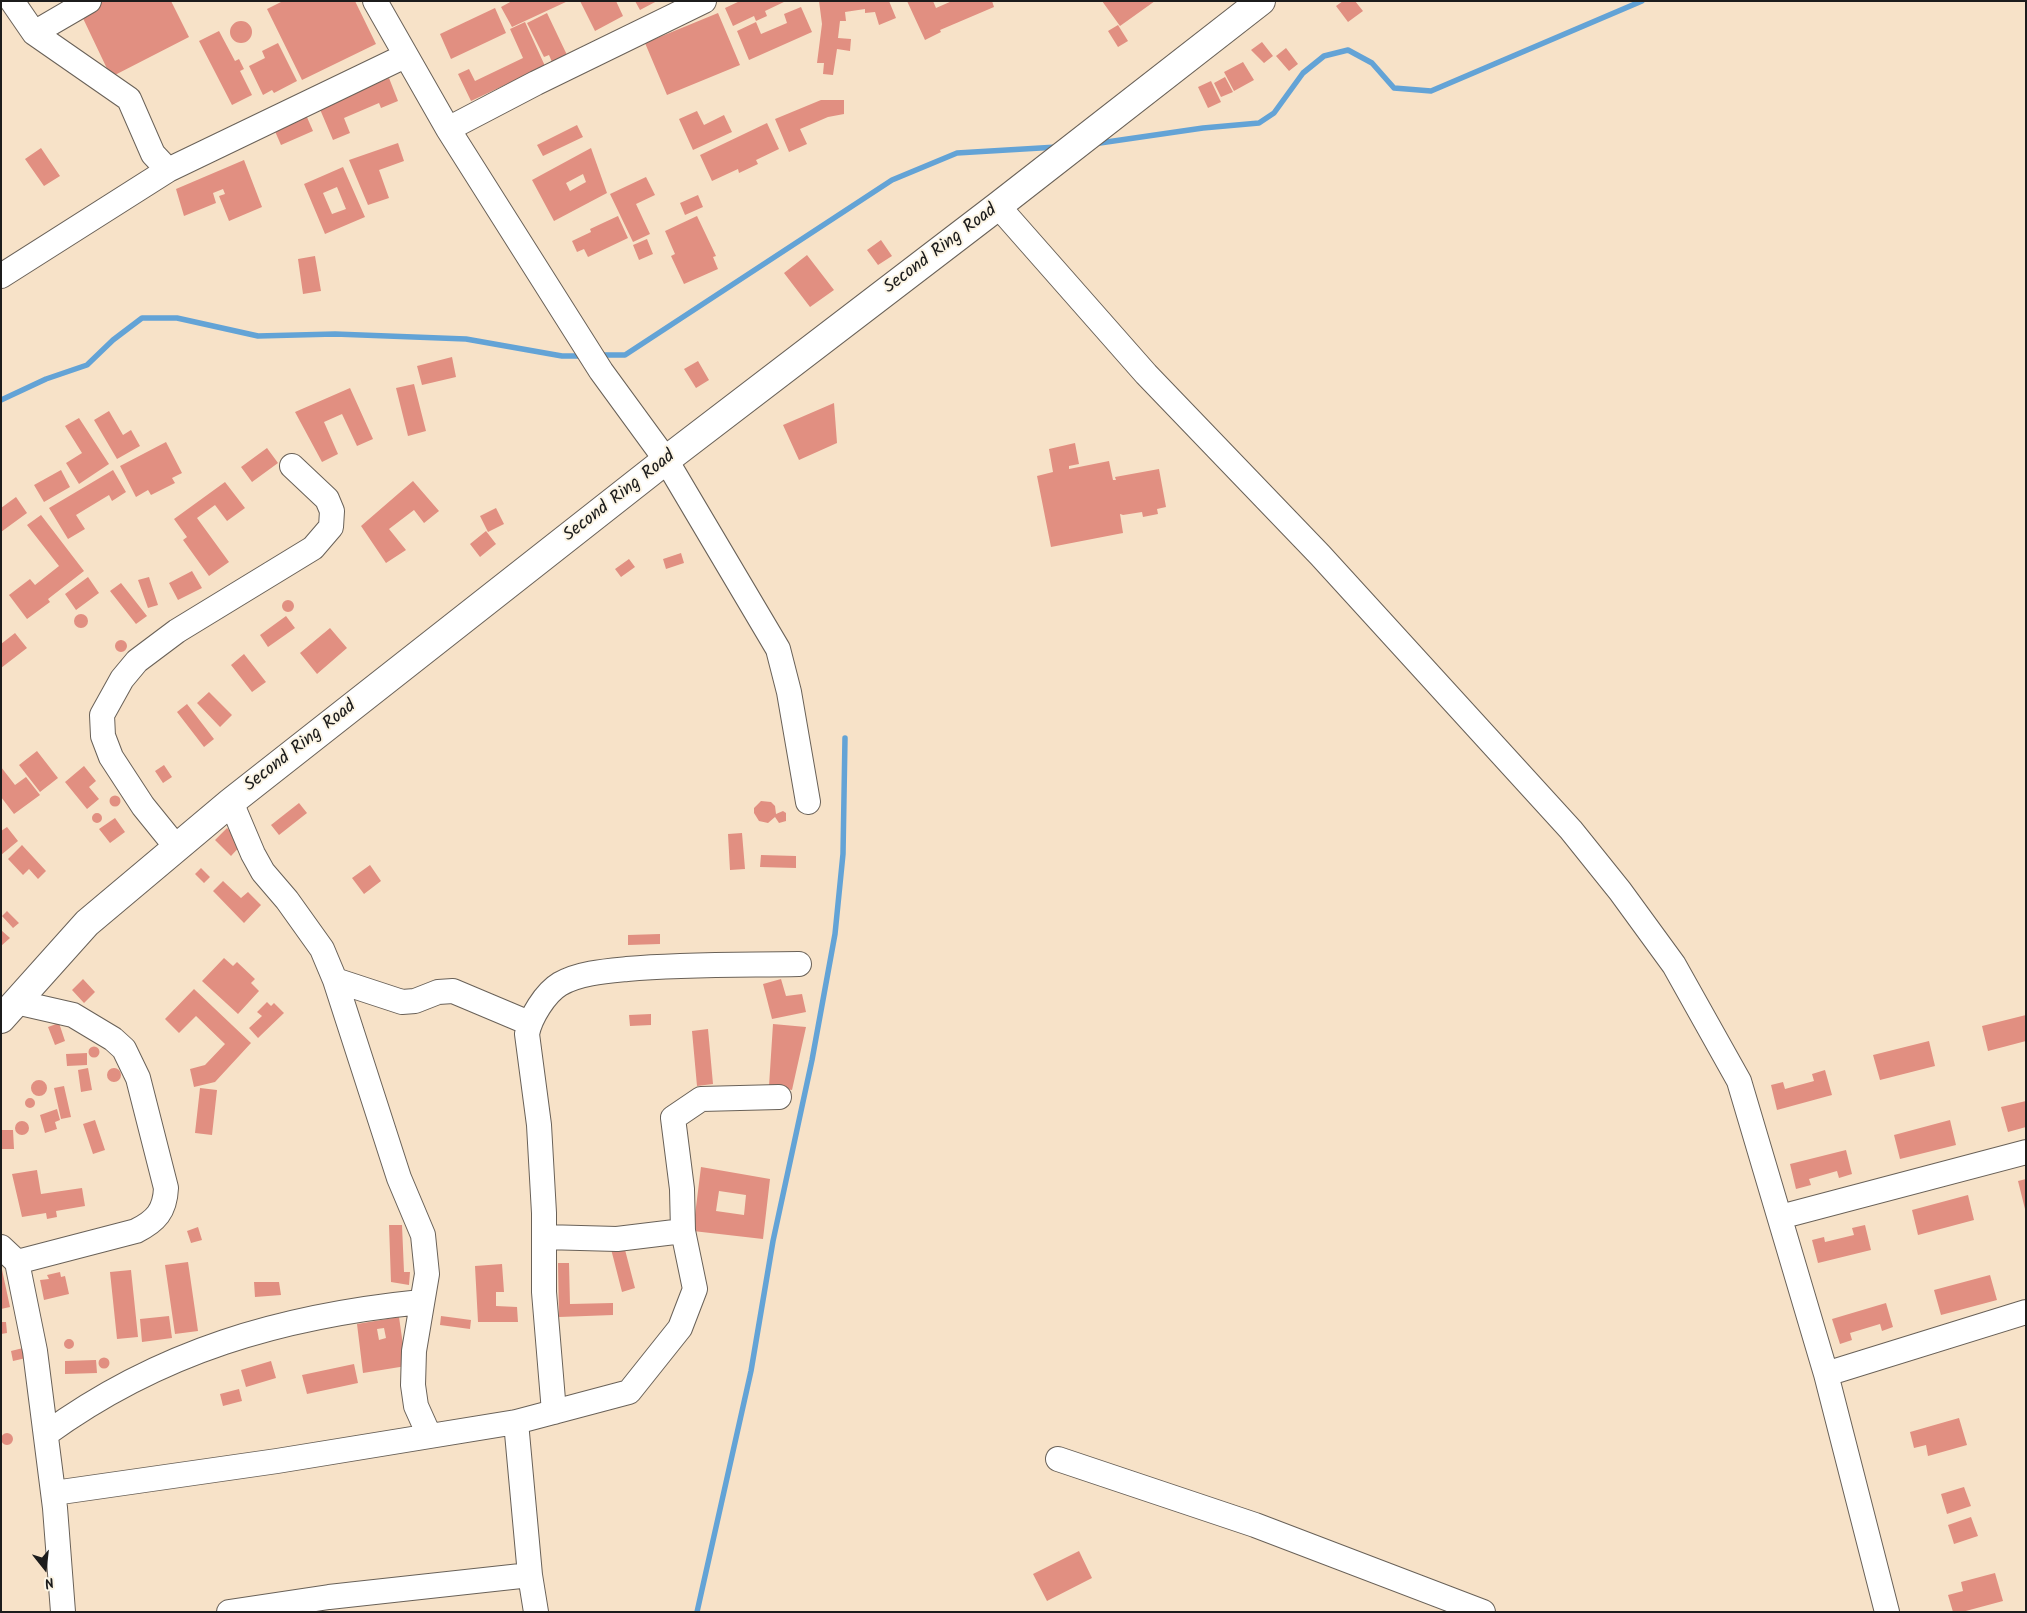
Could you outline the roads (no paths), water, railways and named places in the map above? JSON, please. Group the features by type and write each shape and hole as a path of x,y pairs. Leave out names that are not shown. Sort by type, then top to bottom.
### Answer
{"main road":[{"name":"Second Ring Road","path":"9,1011 87,923 231,802 666,460 998,206 1261,1"}],"street":[{"path":"12,1 34,33 129,99 153,154 168,170"},
{"path":"34,33 88,1"},
{"path":"375,1 448,130 601,371 666,460 778,649 789,692 808,802"},
{"path":"448,130 536,83 704,1"},
{"path":"1,276 168,170 405,56"},
{"path":"998,206 1146,374 1320,555 1564,822 1620,891 1674,965 1739,1081 1826,1374 1886,1612"},
{"path":"177,848 143,806 111,756 103,736 102,715 122,679 136,661 177,631 313,548 330,527 332,511 327,499 292,466"},
{"path":"231,802 260,866 322,949 335,980 399,1178 422,1235 427,1274 414,1351 413,1385 416,1406 429,1435"},
{"path":"554,1412 544,1292 544,1237 539,1125 527,1034 529,1023 559,984 577,977 607,971 655,967 799,964"},
{"path":"335,980 402,1002 415,1001 438,992 453,991 529,1023"},
{"path":"9,1011 73,1015 113,1039 124,1049 138,1078 166,1188 165,1202 160,1215 151,1224 136,1231 9,1255 35,1350 54,1493 63,1612"},
{"path":"54,1493 278,1461 516,1422 630,1392 680,1328 695,1289 683,1231 682,1189 673,1118 701,1099 779,1098"},
{"path":"1780,1218 2026,1152"},
{"path":"544,1237 617,1239 683,1231"},
{"path":"46,1434 120,1386 190,1353 265,1329 328,1314 421,1302"},
{"path":"1826,1374 2026,1312"},
{"path":"516,1422 530,1575 536,1612"},
{"path":"1058,1460 1255,1525 1483,1612"},
{"path":"229,1612 330,1597 530,1575"}],"waterway":[{"path":"1093,144 1203,128 1259,123 1274,113 1303,73 1324,56 1348,50 1372,63 1394,88 1431,91 1642,1"},
{"path":"598,355 625,355 892,180 957,153 1057,147"},
{"path":"1,400 46,379 87,365 113,340 142,318 177,318 258,336 335,334 466,339 562,356 584,356"},
{"path":"697,1612 751,1371 773,1241 812,1060 835,934 843,854 845,738"}]}
